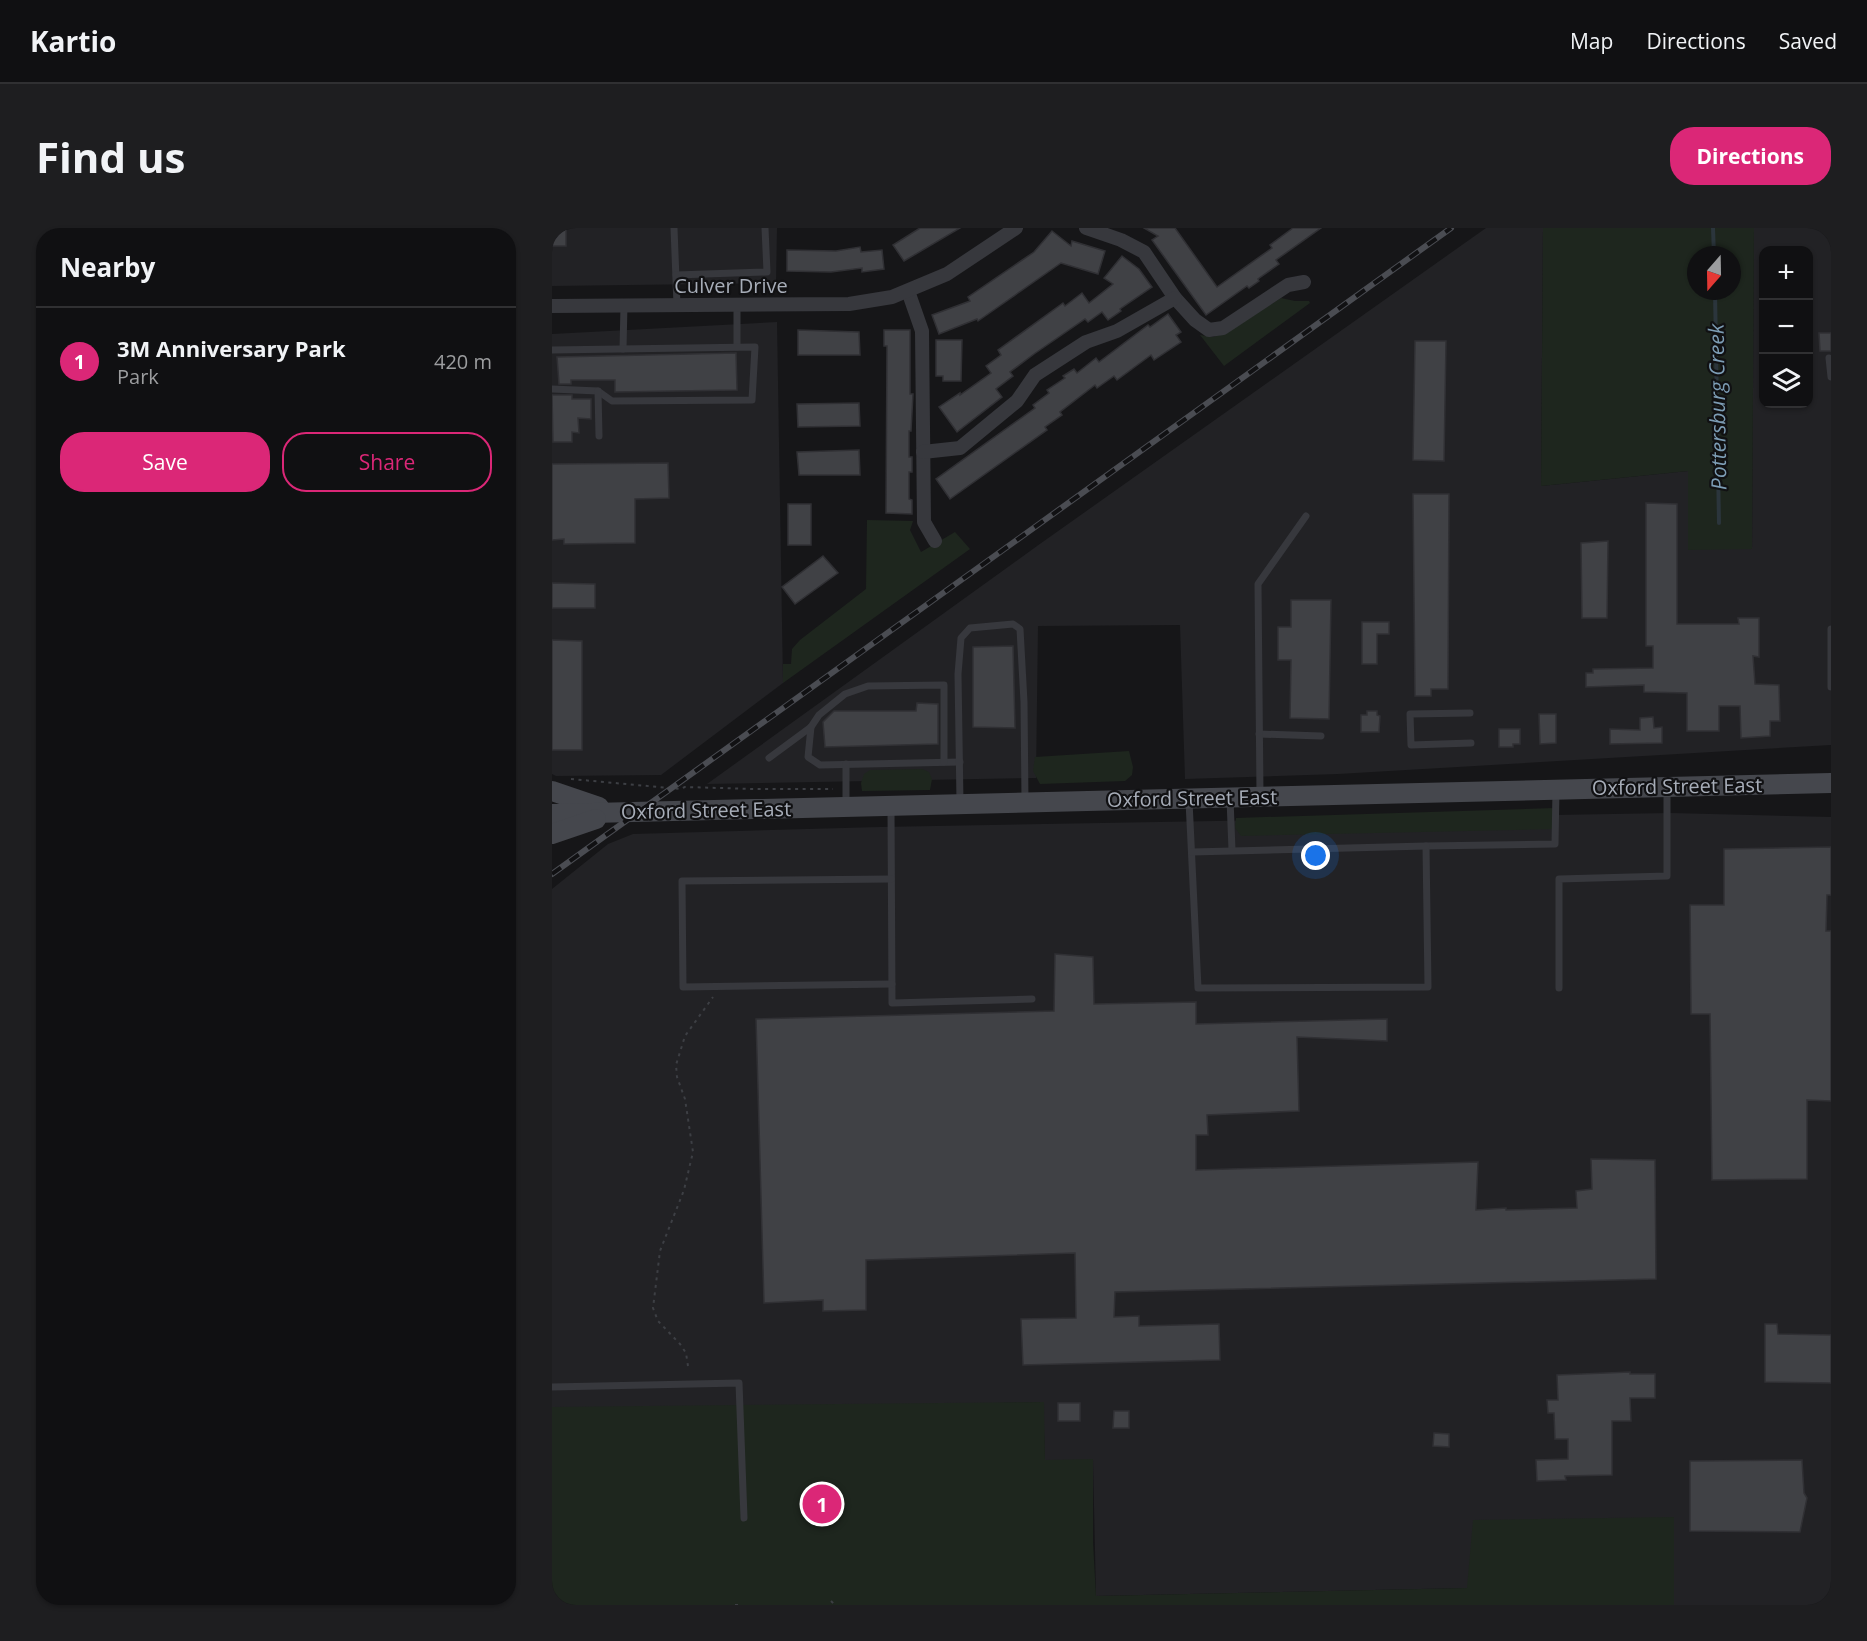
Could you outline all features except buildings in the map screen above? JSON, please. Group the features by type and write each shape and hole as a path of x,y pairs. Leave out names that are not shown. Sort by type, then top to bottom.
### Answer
{"main road":[{"name":"Oxford Street East","path":"552,814 1831,783"},
{"path":"559,785 618,813"},
{"path":"552,834 618,813"}],"street":[{"name":"Culver Drive","path":"552,306 849,304 892,297 947,274 1016,228"},
{"path":"1086,228 1121,240 1144,252 1175,298 1195,320 1209,330 1223,328 1288,285 1304,282"},
{"path":"908,291 922,331 924,522 935,541"},
{"path":"923,452 960,448 1017,401 1035,375 1086,342 1117,331 1175,298"}],"lane":[{"path":"674,228 677,305"},
{"path":"676,274 766,272 765,228"},
{"path":"623,349 624,305"},
{"path":"737,305 737,347"},
{"path":"552,350 755,347 752,400 612,401 598,391 552,389"},
{"path":"1829,358 1831,377"},
{"path":"598,391 599,436"},
{"path":"1261,797 1258,584 1306,516"},
{"path":"960,804 958,674 962,638 970,628 1013,624 1020,629 1024,702 1025,803"},
{"path":"1831,629 1831,687"},
{"path":"769,758 811,727 819,715 845,694 868,686 944,685 944,762"},
{"path":"1470,713 1410,714 1411,745 1471,743"},
{"path":"811,727 808,757 820,765 960,762"},
{"path":"1259,734 1321,736"},
{"path":"846,764 846,807"},
{"path":"1559,988 1559,879 1667,876 1667,787"},
{"path":"1192,852 1555,844 1556,789"},
{"path":"1230,797 1232,850"},
{"path":"1189,798 1198,988 1428,987 1426,846"},
{"path":"891,806 892,1002 1032,999"},
{"path":"891,879 682,881 683,987 892,984"},
{"path":"552,1387 739,1383 744,1518"}],"path":[{"path":"559,785 680,789 685,787 833,789"},
{"path":"688,1366 686,1353 658,1321 652,1308 660,1251 684,1190 693,1152 689,1118 677,1077 676,1065 685,1036 710,1003 718,987"},
{"path":"831,1602 835,1605"}],"shaded area":[{"path":"552,228 777,228 776,283 552,286"},
{"path":"1486,228 1543,228 1541,486 1688,471 1752,549 1754,228 1831,228 1831,745 1338,774 1185,779 1180,625 1038,626 1036,778 707,784 1037,546"},
{"path":"1543,228 1754,228 1752,549 1688,550 1688,471 1541,486"},
{"path":"1281,298 1309,301 1310,303 1224,366 1200,335 1213,337 1226,333"},
{"path":"777,322 783,683 661,775 556,776 552,774 552,334"},
{"path":"867,520 913,521 910,530 921,552 955,532 970,549 783,683 783,664 791,664 792,649 800,640 866,589"},
{"path":"1129,751 1133,767 1132,775 1125,781 1040,784 1033,771 1035,757"},
{"path":"922,769 929,772 932,779 930,790 862,791 861,783 864,774 870,770"},
{"path":"1554,808 1555,829 1241,836 1235,828 1236,818"},
{"path":"1671,813 1831,817 1831,1605 1674,1605 1674,1518 1468,1588 1096,1596 1093,1460 1045,1460 1043,1402 552,1414 552,889 608,844 633,834 880,827"},
{"path":"1044,1402 1045,1460 1093,1459 1093,1542 1096,1596 1467,1588 1473,1520 1674,1517 1674,1605 552,1605 552,1407"}],"waterway":[{"name":"Pottersburg Creek","path":"1713,228 1714,246"},
{"name":"Pottersburg Creek","path":"1715,300 1719,523"}],"railway":[{"path":"552,874 1451,228"}],"place":[{"name":"3M Anniversary Park","path":"822,1504"}]}
